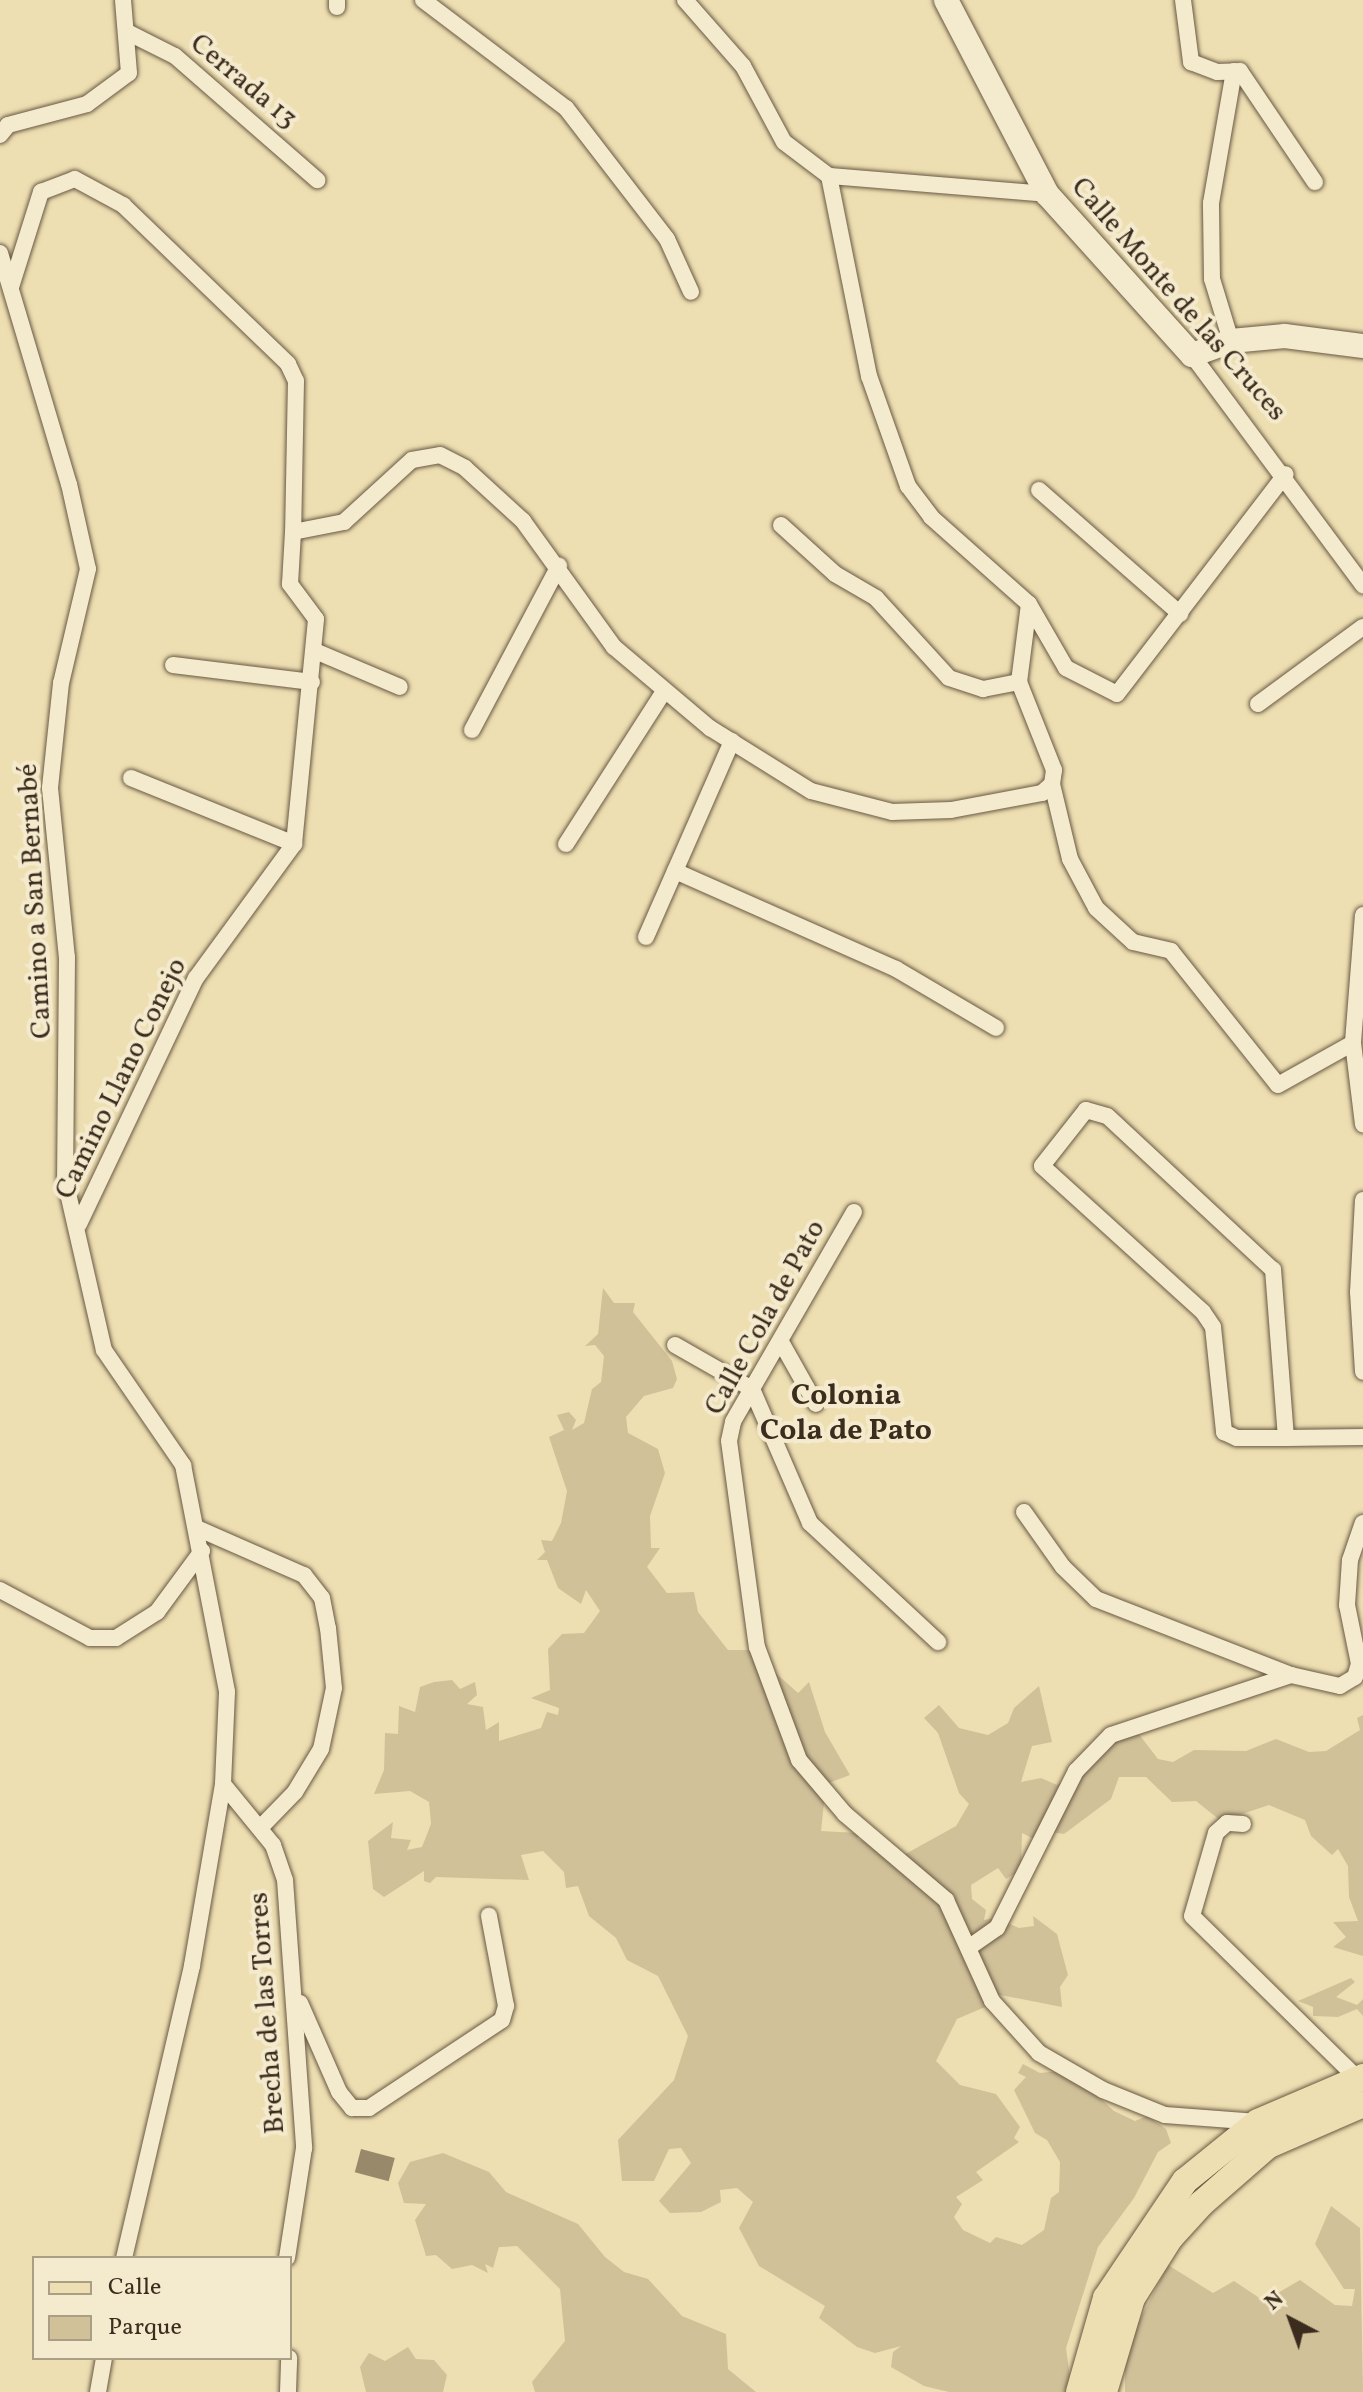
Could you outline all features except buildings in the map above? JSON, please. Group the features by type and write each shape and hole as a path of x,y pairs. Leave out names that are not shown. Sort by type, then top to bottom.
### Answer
{"main road":[{"path":"1079,2392 1106,2298 1149,2226 1185,2181 1258,2122 1361,2087"},
{"path":"1104,2392 1132,2298 1202,2203 1267,2146 1361,2087"}],"street":[{"path":"0,135 8,125 87,104 129,73 129,33 123,0"},
{"path":"423,0 566,108 667,239 691,292"},
{"path":"685,0 743,66 784,142 829,176 1047,194"},
{"name":"Calle Monte de las Cruces","path":"946,0 1047,194 1192,355 1286,474 1363,585"},
{"path":"1183,0 1191,62 1240,71 1315,182"},
{"name":"Cerrada 13","path":"129,33 175,56 317,180"},
{"path":"1231,341 1212,279 1211,203 1234,71"},
{"path":"829,176 869,376 908,486 931,517 1029,604 1066,668 1117,694 1286,474"},
{"name":"Camino Llano Conejo","path":"11,287 41,192 75,179 123,205 288,364 296,381 290,584 316,619 294,844 196,978 79,1224"},
{"name":"Camino a San Bernabé","path":"0,253 88,569 61,683 50,788 70,1040 62,1139 79,1224 88,1302 104,1350 183,1465 202,1551"},
{"path":"1192,355 1231,341 1324,338 1363,346"},
{"path":"293,532 344,522 412,460 440,455 465,468 523,521 559,566 614,647 663,693 811,791 892,812 951,810 1042,793 1052,784"},
{"path":"1039,490 1180,614"},
{"path":"781,525 835,574 876,598 949,678 983,689 1019,682"},
{"path":"472,730 559,566"},
{"path":"1029,604 1019,682 1054,770 1052,784 1070,859 1096,908 1133,942 1171,951 1278,1085 1353,1043"},
{"path":"1258,704 1363,627"},
{"path":"315,651 400,687"},
{"path":"173,665 312,682"},
{"path":"566,844 663,693"},
{"path":"646,937 732,741"},
{"path":"131,778 294,844"},
{"path":"675,871 896,969 996,1028"},
{"path":"1363,915 1353,1043 1363,1124"},
{"path":"1286,1438 1273,1270 1107,1116 1086,1110 1042,1166 1203,1312 1213,1327 1224,1432 1286,1438 1363,1437"},
{"path":"1363,1200 1358,1292 1363,1372"},
{"name":"Calle Cola de Pato","path":"854,1212 752,1389 729,1441 740,1561 757,1647 795,1750 811,1779 845,1814 946,1900 971,1946 992,2001 1039,2053 1103,2090 1165,2115 1258,2122"},
{"path":"781,1342 816,1404"},
{"path":"675,1345 752,1389 810,1523 938,1642"},
{"path":"1024,1512 1063,1567 1096,1599 1291,1675 1340,1686 1355,1677 1359,1664 1347,1605 1350,1560 1363,1523"},
{"path":"199,1529 295,1570 322,1598 334,1688 321,1749 295,1792 260,1828"},
{"path":"0,1590 90,1638 116,1638 157,1612 202,1551"},
{"name":"Brecha de las Torres","path":"124,2256 192,1966 223,1784 227,1692 202,1551"},
{"path":"971,1946 997,1928 1076,1771 1111,1735 1291,1675"},
{"name":"Brecha de las Torres","path":"223,1784 260,1828 282,1865 295,1992 304,2148 287,2256"},
{"path":"1243,1824 1227,1823 1216,1833 1192,1916 1361,2087"},
{"path":"295,1992 339,2092 352,2108 369,2108 502,2020 506,2006 489,1916"},
{"path":"98,2392 104,2360"},
{"path":"288,2392 289,2360"}],"green space":[{"path":"603,1288 614,1303 635,1303 633,1312 672,1361 677,1379 673,1388 644,1396 626,1417 628,1433 658,1449 665,1473 650,1516 651,1548 660,1548 647,1567 667,1593 694,1592 698,1612 728,1650 750,1650 798,1693 809,1682 825,1732 850,1775 826,1784 821,1831 858,1833 858,1839 900,1857 956,1826 969,1804 959,1793 938,1733 924,1718 939,1705 959,1728 988,1735 1008,1723 1014,1708 1039,1686 1052,1742 1032,1746 1021,1782 1041,1778 1057,1785 1095,1763 1114,1740 1138,1733 1158,1759 1173,1762 1194,1750 1246,1751 1276,1739 1309,1752 1326,1751 1360,1730 1357,1718 1363,1715 1363,1956 1333,1947 1346,1937 1333,1922 1358,1921 1349,1897 1348,1866 1338,1849 1332,1855 1311,1836 1305,1820 1269,1805 1221,1821 1196,1801 1172,1802 1146,1777 1119,1777 1111,1799 1064,1834 1051,1832 1048,1846 1022,1833 1021,1870 1006,1879 998,1868 971,1885 972,1899 986,1910 984,1920 995,1918 1019,1928 1034,1926 1033,1916 1057,1934 1068,1975 1060,1987 1062,2007 995,1994 992,2004 957,2019 936,2061 960,2085 996,2094 1020,2127 1014,2138 1019,2142 976,2172 983,2180 956,2197 962,2204 954,2217 963,2230 990,2243 996,2237 1022,2245 1044,2230 1051,2198 1059,2192 1060,2162 1047,2140 1035,2133 1014,2090 1026,2077 1018,2073 1023,2064 1040,2073 1070,2070 1114,2111 1135,2121 1147,2116 1166,2129 1171,2143 1158,2152 1134,2198 1098,2247 1066,2348 1072,2392 949,2392 924,2386 891,2367 893,2352 901,2346 875,2353 857,2347 819,2318 825,2306 759,2266 739,2228 753,2202 737,2188 720,2190 721,2202 701,2212 670,2213 659,2201 691,2163 681,2148 669,2149 654,2181 622,2181 618,2140 674,2080 688,2036 658,1976 627,1960 616,1938 589,1916 578,1886 566,1888 564,1872 543,1851 521,1855 529,1880 436,1877 430,1883 424,1881 424,1871 384,1897 373,1889 368,1841 393,1822 391,1838 411,1840 407,1850 422,1847 431,1824 429,1802 410,1791 374,1794 384,1770 385,1733 398,1734 399,1706 415,1712 420,1687 434,1682 452,1680 460,1689 475,1682 477,1695 467,1704 483,1707 486,1730 499,1722 499,1741 541,1728 547,1712 558,1715 559,1708 531,1698 550,1690 548,1649 562,1634 584,1633 600,1611 586,1590 581,1604 558,1588 547,1560 537,1560 545,1552 541,1540 552,1541 561,1523 567,1491 549,1437 564,1430 557,1415 569,1412 576,1420 572,1430 584,1423 592,1389 601,1382 604,1356 595,1345 585,1346 598,1334"},
{"path":"1351,1978 1355,1982 1336,1997 1357,2005 1363,1999 1363,2016 1357,2009 1338,2017 1313,2016 1313,2007 1298,2001"},
{"path":"443,2153 489,2172 506,2192 578,2224 605,2257 624,2272 648,2279 682,2316 726,2334 728,2369 756,2392 535,2392 532,2382 565,2341 560,2289 517,2246 499,2247 493,2268 485,2264 488,2273 472,2265 452,2269 436,2255 426,2256 415,2220 426,2204 404,2203 398,2183 410,2162"},
{"path":"1331,2206 1360,2228 1363,2392 1125,2392 1125,2349 1168,2265 1213,2293 1234,2281 1264,2301 1300,2280 1335,2305 1352,2306 1355,2289 1344,2289 1315,2244"},
{"path":"408,2347 416,2359 434,2360 447,2375 443,2392 366,2392 360,2367 369,2353 385,2361"}],"district":[{"name":"Colonia Cola de Pato","path":"846,1413"}]}
